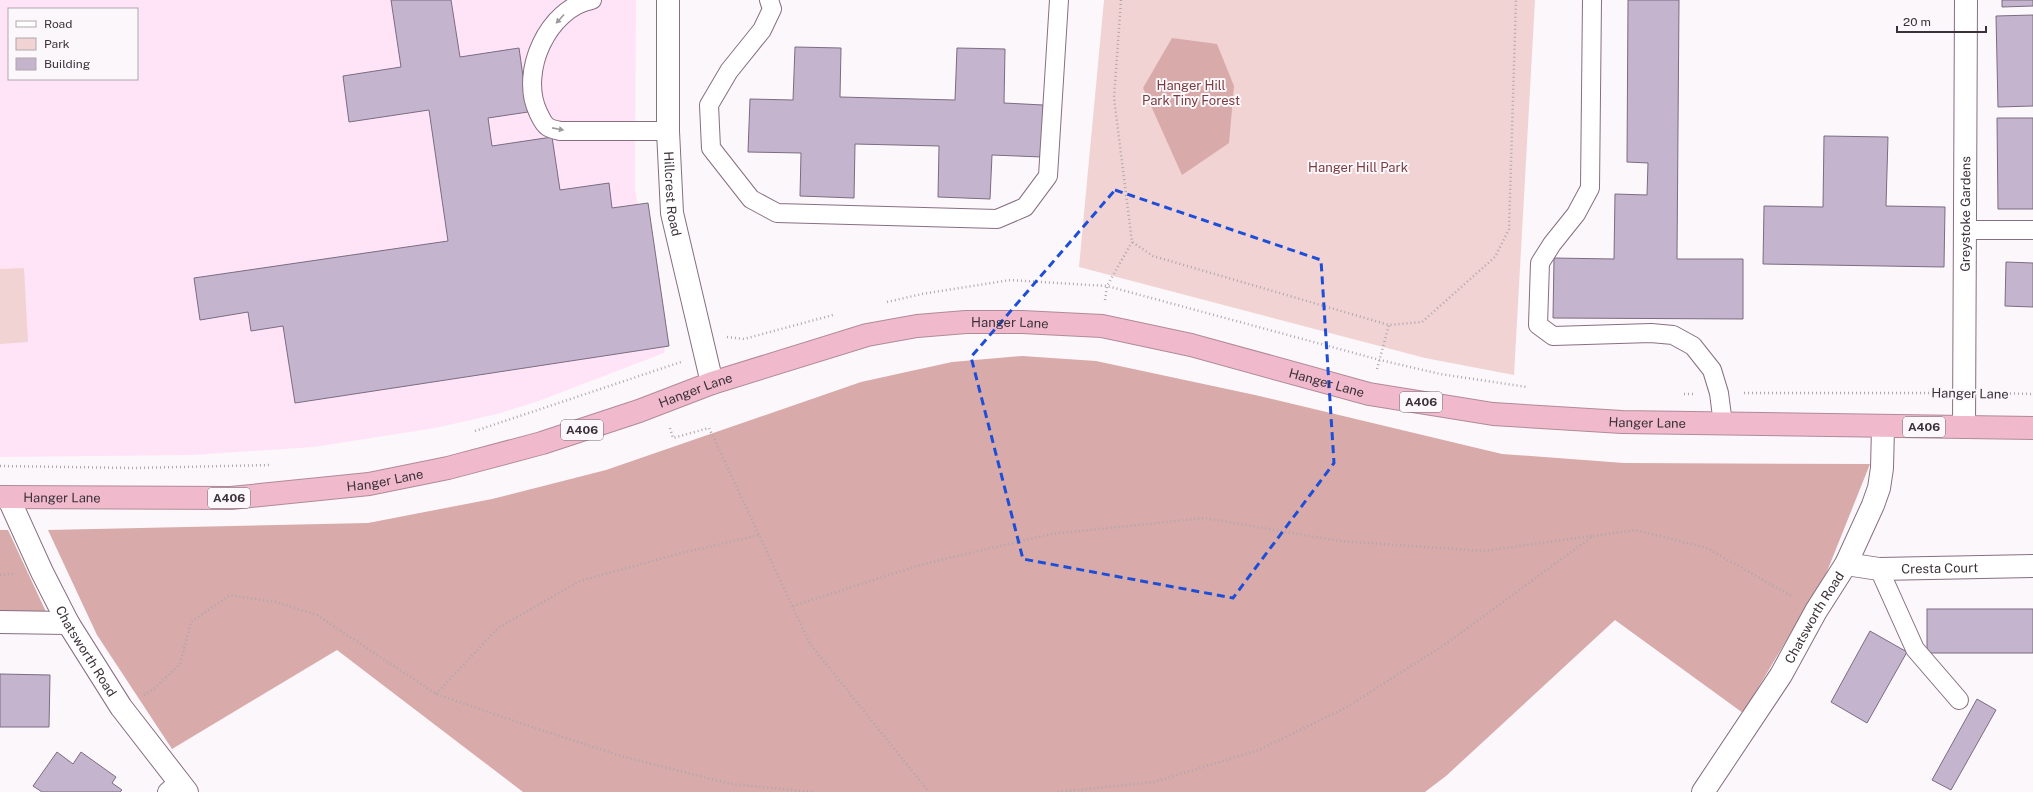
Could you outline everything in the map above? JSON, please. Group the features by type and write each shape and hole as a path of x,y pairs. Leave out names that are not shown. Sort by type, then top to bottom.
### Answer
{"highway":[{"name":"Hanger Lane","path":"4,497 231,498 369,484 448,468 542,443 639,411 712,383 867,335 917,326 966,322 1022,322 1102,326 1191,345 1369,394 1493,414 1622,422 2033,428"}],"street":[{"name":"Hillcrest Road","path":"668,0 668,131 672,213 712,383"},
{"name":"Greystoke Gardens","path":"1964,427 1966,393 1966,0"},
{"name":"Chatsworth Road","path":"1703,792 1781,675 1816,611 1846,564 1873,505 1879,488 1882,468 1883,427"},
{"name":"Chatsworth Road","path":"4,497 68,622 121,707 178,789"},
{"name":"Cresta Court","path":"1846,564 1879,570 2033,566"},
{"path":"0,622 68,622"}],"lane":[{"path":"592,0 573,6 549,31 539,50 533,70 531,90 540,118 548,127 560,131 668,131"},
{"path":"769,0 772,10 762,30 729,71 710,105 711,148 751,199 777,213 997,220 1025,207 1048,176 1059,0"},
{"path":"1592,0 1590,188 1576,214 1552,244 1540,263 1538,324 1553,336 1651,333 1673,335 1693,346 1712,370 1719,393 1723,424"},
{"path":"1966,230 2033,230"},
{"path":"1879,570 1915,648 1959,700"}],"path":[{"path":"1102,326 1106,286 1132,242 1114,98 1121,0"},
{"path":"1132,242 1153,256 1389,325 1422,322 1495,257 1509,229 1516,0"},
{"path":"885,303 922,294 1010,280 1106,286 1380,360 1440,374 1530,388"},
{"path":"727,337 744,339 840,314"},
{"path":"1369,394 1389,325"},
{"path":"472,432 682,361"},
{"name":"Hanger Lane","path":"1680,394 2033,394"},
{"path":"673,438 709,428 810,644 929,792"},
{"path":"0,466 133,468 274,465"},
{"path":"793,606 920,565 1051,534 1204,518 1339,541 1484,551 1636,530 1707,548 1816,611"},
{"path":"436,694 498,628 580,581 678,554 759,535"},
{"path":"1058,792 1154,782 1259,750 1347,707 1447,643 1593,536"},
{"path":"121,707 155,688 180,664 191,622 230,595 276,602 317,616 436,694 624,758 732,784 812,792"}],"highlighted area":[{"path":"1115,190 1321,260 1334,463 1233,598 1023,559 971,357"}],"shaded area":[{"path":"0,0 636,0 635,189 665,348 664,353 536,402 497,414 435,428 314,447 193,455 0,457"}],"green space":[{"name":"Hanger Hill Park","path":"1104,0 1535,0 1514,375 1425,358 1079,267"},
{"name":"Hanger Hill Park Tiny Forest","path":"1172,38 1217,44 1234,86 1229,143 1182,175 1143,88"},
{"path":"24,268 28,342 0,344 0,269"},
{"path":"1022,356 1096,361 1255,395 1502,454 1624,463 1870,464 1826,574 1743,713 1615,620 1446,776 1425,792 523,792 337,650 172,749 97,635 48,530 368,523 492,499 606,470 861,382 952,362"},
{"path":"0,530 8,530 47,614 0,614"}],"building":[{"path":"391,0 451,0 460,57 519,48 528,112 488,118 492,146 552,137 560,190 609,183 612,208 648,203 669,346 295,403 283,326 251,331 248,312 200,320 194,278 448,241 429,110 349,122 343,76 401,67"},
{"path":"1628,0 1679,0 1677,259 1743,259 1743,319 1553,318 1554,258 1614,259 1615,194 1647,195 1648,163 1627,162"},
{"path":"2002,0 2033,0 2033,6 2002,7"},
{"path":"2033,15 2033,106 1998,107 1996,16"},
{"path":"795,47 841,48 840,97 955,100 957,48 1005,49 1004,103 1043,105 1042,157 992,155 990,199 938,197 939,146 855,144 854,198 800,196 801,153 748,152 750,99 793,100"},
{"path":"1997,118 2033,118 2033,209 1998,209"},
{"path":"1824,136 1888,137 1886,206 1945,207 1944,267 1763,264 1764,206 1823,207"},
{"path":"2006,262 2033,263 2033,307 2005,306"},
{"path":"1927,609 2033,609 2033,653 1927,653"},
{"path":"1870,631 1907,652 1867,723 1831,702"},
{"path":"0,674 50,675 49,727 0,727"},
{"path":"1977,699 1996,710 1951,790 1932,780"},
{"path":"57,752 73,764 81,752 116,777 112,783 122,790 120,792 42,792 33,786"}]}
